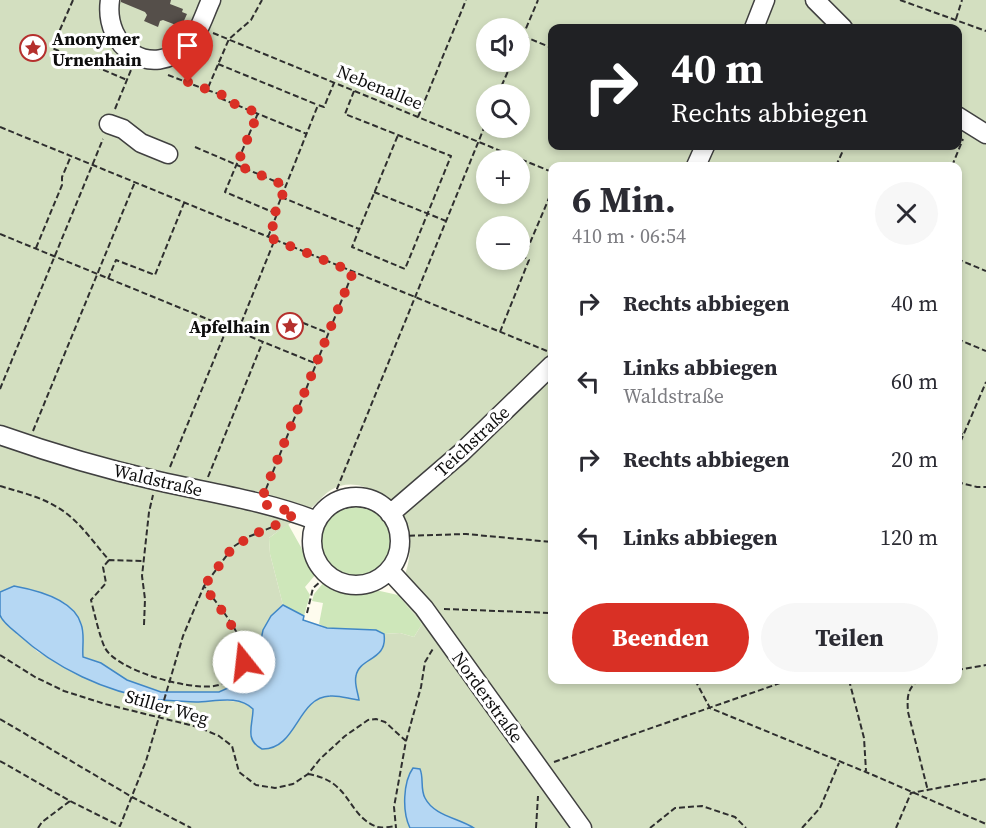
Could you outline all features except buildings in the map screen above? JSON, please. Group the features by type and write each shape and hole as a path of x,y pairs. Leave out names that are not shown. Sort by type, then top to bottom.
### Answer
{"street":[{"path":"110,0 109,20 114,35 127,50 145,58 170,56 187,45 199,27 211,0"},
{"path":"756,24 765,0"},
{"path":"815,0 839,24"},
{"path":"963,120 986,134"},
{"path":"109,124 123,129 141,143 168,154"},
{"name":"Teichstraße","path":"390,514 461,453 548,369"},
{"name":"Waldstraße","path":"0,435 27,445 161,481 260,503 317,521"},
{"path":"363,498 374,501 390,514 395,520 400,536 398,554 389,570 378,579 366,584 352,585 339,582 327,575 314,555 312,544 317,521 330,506 341,500 363,498"},
{"name":"Norderstraße","path":"389,570 424,608 582,828"}],"path":[{"path":"73,0 52,48 127,80"},
{"path":"207,90 229,39 251,20 262,0"},
{"path":"418,117 466,0"},
{"path":"530,19 538,0"},
{"path":"900,0 986,31"},
{"path":"956,19 962,0"},
{"name":"Nebenallee","path":"199,27 548,170"},
{"path":"530,39 548,46"},
{"path":"0,389 137,55"},
{"path":"162,58 168,74 222,95 222,99 307,134"},
{"path":"218,64 324,107 334,83"},
{"path":"354,91 345,114 398,135 451,156 405,269 352,247 398,135"},
{"path":"275,213 318,105"},
{"path":"258,113 225,192 278,214 268,237"},
{"path":"0,127 548,351"},
{"path":"330,506 479,138"},
{"path":"195,147 286,186"},
{"path":"36,248 62,185 62,177 71,156"},
{"path":"27,445 135,182"},
{"path":"374,192 446,221"},
{"path":"281,197 359,229"},
{"path":"500,332 529,260 524,258 548,200"},
{"path":"108,279 116,260 155,276 184,202"},
{"path":"0,234 317,364"},
{"path":"237,331 275,239"},
{"path":"962,261 986,271"},
{"path":"260,503 353,272"},
{"path":"286,316 329,333"},
{"path":"144,625 145,599 142,576 150,512 161,481 227,328"},
{"path":"962,341 986,351"},
{"path":"202,490 263,342"},
{"path":"963,435 986,382"},
{"path":"962,483 986,487"},
{"path":"0,486 28,493 57,507 71,517 109,560 144,561"},
{"path":"0,761 120,827 146,761 183,636 204,586 233,547 296,513"},
{"path":"400,536 465,534 548,542"},
{"path":"109,560 103,567 106,583 91,600 106,649 126,666 186,687 222,685 243,668 241,644 225,615 204,586"},
{"path":"307,613 313,588 327,575"},
{"path":"424,608 548,613"},
{"path":"308,774 323,777 343,790 358,814 378,827 396,827 394,807 406,741 422,687 425,662 442,635"},
{"name":"Stiller Weg","path":"0,655 35,677 64,691 105,704 198,727 219,736 232,746 239,772 256,785 275,788 293,784 308,774 336,744 368,720 376,719 385,722 406,741"},
{"path":"962,669 986,665"},
{"path":"697,684 710,708 986,824"},
{"path":"536,828 536,801 542,772 778,684"},
{"path":"850,684 864,738 866,772"},
{"path":"914,684 907,699 908,712 928,790"},
{"path":"0,719 132,797 191,828"},
{"path":"802,828 820,808 839,762"},
{"path":"911,793 986,779"},
{"path":"896,828 911,793"},
{"path":"39,828 42,822 70,801"},
{"path":"650,828 675,808 702,806 735,817 746,828"}],"green space":[{"path":"0,0 986,0 986,828 0,828 0,616 38,652 95,682 161,692 127,680 101,663 83,657 74,611 62,601 14,586 0,592","holes":["340,486 364,487 385,499 401,519 409,541 408,562 398,595 422,624 414,637 400,633 384,634 382,649 358,670 355,682 359,700 334,696 319,699 310,705 290,733 274,747 262,749 250,735 253,709 243,702 162,692 219,692 246,680 255,669 263,630 271,616 283,605 270,554 269,538 306,512 327,493"]},
{"path":"356,506 369,509 381,516 388,528 391,541 388,554 381,566 369,573 356,576 343,573 331,566 324,554 321,541 324,528 331,516 343,509"},
{"path":"288,524 316,574 305,587 310,595 304,616 283,605 270,554 269,538"},
{"path":"324,582 345,592 380,591 398,595 422,624 414,637 400,633 384,634 376,630 327,628 319,624 323,603 312,601 314,594"}],"water":[{"path":"14,586 53,597 71,608 77,615 82,628 83,657 101,663 127,680 161,692 219,692 246,680 255,669 263,630 271,616 283,605 304,616 303,620 327,628 376,630 384,634 384,643 378,654 358,670 355,682 359,700 334,696 319,699 303,713 283,741 274,747 262,749 251,737 253,709 247,704 233,700 196,702 136,696 82,677 49,658 1,618 0,592"},
{"path":"413,768 420,769 425,798 434,809 474,828 410,828 407,821 405,797 407,781"}],"place":[{"name":"Anonymer Urnenhain","path":"33,48"},
{"name":"Apfelhain","path":"290,326"}],"route":[{"path":"188,82 222,95 222,99 258,113 237,165 286,186 268,237 353,272 260,503 296,513 233,547 204,586 225,615 241,644 244,662"}]}
